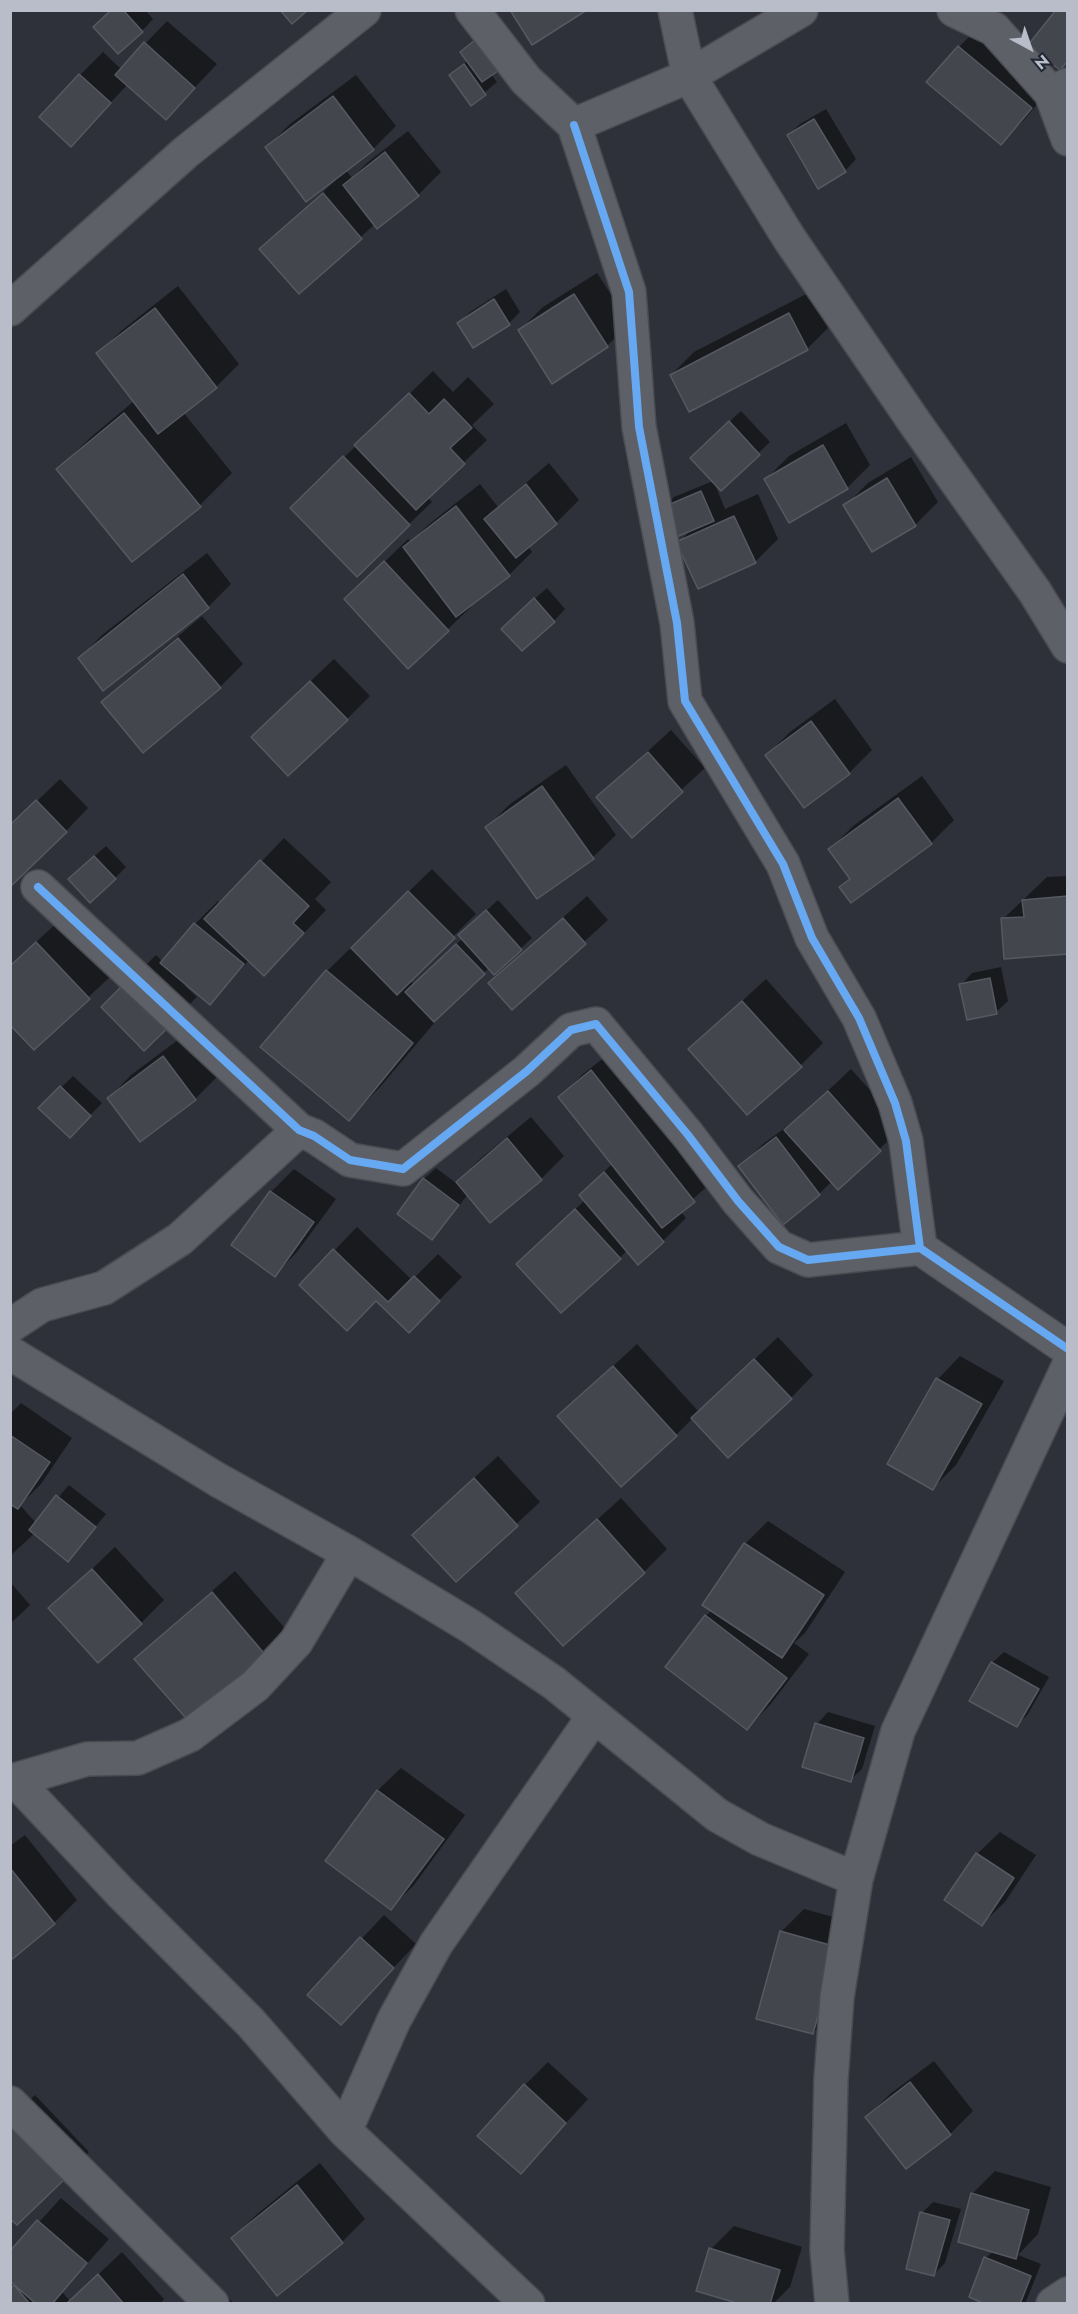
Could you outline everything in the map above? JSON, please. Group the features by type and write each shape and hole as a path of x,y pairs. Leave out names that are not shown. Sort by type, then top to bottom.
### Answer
{"street":[{"path":"10,309 186,152 364,10"},
{"path":"472,10 526,80 574,125 629,292 639,427 677,624 685,701 783,864 812,938 863,1028 895,1103 906,1141 920,1248"},
{"path":"675,10 689,76 789,238 915,423 1035,592 1068,646"},
{"path":"574,125 689,76 801,10"},
{"path":"954,10 994,29 1059,89 1068,139"},
{"path":"38,887 299,1130 314,1136 350,1160 403,1169 527,1071 570,1030 596,1024 688,1135 738,1201 779,1248 808,1260 920,1248 1068,1349"},
{"path":"10,1326 42,1305 104,1288 180,1239 299,1130"},
{"path":"10,1353 218,1480 349,1553 470,1626 554,1683 717,1815 760,1839 856,1879"},
{"path":"832,2304 827,2250 831,2079 837,1997 856,1879 898,1731 1068,1367"},
{"path":"349,1553 296,1642 255,1686 189,1735 138,1758 87,1759 13,1781 251,2023 345,2131 528,2304"},
{"path":"345,2131 394,2020 436,1944 594,1716"},
{"path":"10,2103 212,2304"},
{"path":"1053,2304 1068,2294"}],"building":[{"path":"111,10 123,10 143,32 118,54 93,27"},
{"path":"280,10 308,10 292,24"},
{"path":"510,10 587,10 532,45"},
{"path":"1056,10 1068,10 1068,61 1060,70 1028,45"},
{"path":"475,40 498,71 482,82 460,52"},
{"path":"144,42 195,88 166,120 115,75"},
{"path":"958,46 1032,108 1001,145 926,82"},
{"path":"464,64 486,95 471,106 449,75"},
{"path":"79,74 111,103 71,147 39,117"},
{"path":"333,96 374,150 306,202 265,147"},
{"path":"814,119 846,172 818,189 787,135"},
{"path":"385,152 419,196 377,229 343,185"},
{"path":"323,193 362,239 299,294 259,249"},
{"path":"574,294 608,347 552,384 518,330"},
{"path":"494,299 510,325 473,348 457,323"},
{"path":"155,308 217,388 158,434 96,353"},
{"path":"789,313 808,350 689,412 670,375"},
{"path":"409,393 429,414 444,399 472,428 450,448 465,464 416,510 354,445"},
{"path":"124,413 201,507 132,562 56,469"},
{"path":"729,421 760,455 721,491 690,458"},
{"path":"823,445 848,489 789,523 764,479"},
{"path":"343,456 410,525 357,577 290,508"},
{"path":"887,478 916,526 872,552 843,505"},
{"path":"526,484 557,524 516,558 484,519"},
{"path":"701,491 714,521 674,538 661,508"},
{"path":"456,506 510,576 456,617 403,547"},
{"path":"734,516 756,563 698,589 676,542"},
{"path":"384,561 449,631 408,669 344,599"},
{"path":"183,574 209,608 103,691 78,658"},
{"path":"534,598 555,622 522,651 501,629"},
{"path":"178,638 221,688 143,753 101,702"},
{"path":"310,681 348,720 288,776 251,737"},
{"path":"811,721 850,774 804,808 765,755"},
{"path":"648,752 683,792 632,838 596,797"},
{"path":"542,786 594,859 537,899 485,827"},
{"path":"898,798 932,844 851,903 839,887 850,879 828,849"},
{"path":"36,800 67,832 10,887 10,825"},
{"path":"94,856 116,879 90,903 68,879"},
{"path":"260,860 309,906 293,923 304,933 264,976 204,919"},
{"path":"408,891 455,938 397,995 351,948"},
{"path":"1068,896 1068,954 1004,959 1001,918 1024,917 1022,900"},
{"path":"486,910 522,950 494,975 458,935"},
{"path":"563,918 586,944 512,1010 488,983"},
{"path":"194,923 244,964 210,1005 160,963"},
{"path":"36,942 90,999 34,1050 10,1025 10,966"},
{"path":"456,944 485,974 434,1022 405,992"},
{"path":"326,970 413,1043 349,1121 260,1047"},
{"path":"132,976 175,1021 144,1051 101,1007"},
{"path":"990,978 997,1014 967,1020 959,984"},
{"path":"742,1001 802,1067 747,1115 688,1049"},
{"path":"163,1056 196,1100 140,1142 107,1098"},
{"path":"591,1070 695,1202 662,1228 558,1097"},
{"path":"60,1086 91,1116 70,1138 38,1108"},
{"path":"828,1091 881,1151 838,1190 784,1130"},
{"path":"776,1137 820,1195 783,1225 738,1166"},
{"path":"507,1138 542,1180 490,1223 456,1182"},
{"path":"604,1172 664,1242 638,1265 579,1195"},
{"path":"423,1178 459,1205 432,1240 397,1214"},
{"path":"270,1191 314,1222 275,1277 231,1245"},
{"path":"575,1209 621,1259 561,1313 516,1264"},
{"path":"333,1249 388,1302 414,1276 440,1301 409,1333 376,1301 347,1331 299,1285"},
{"path":"754,1359 792,1399 728,1458 691,1418"},
{"path":"613,1366 677,1436 621,1487 557,1416"},
{"path":"936,1378 982,1404 933,1490 887,1464"},
{"path":"10,1435 50,1462 18,1509 10,1504"},
{"path":"474,1478 518,1526 456,1582 412,1535"},
{"path":"56,1495 96,1527 68,1562 29,1530"},
{"path":"597,1519 645,1573 563,1646 515,1593"},
{"path":"744,1543 824,1595 782,1658 702,1605"},
{"path":"92,1569 142,1624 98,1663 48,1608"},
{"path":"212,1592 268,1658 192,1725 134,1659"},
{"path":"705,1615 787,1678 747,1730 665,1667"},
{"path":"991,1662 1039,1689 1017,1727 969,1701"},
{"path":"815,1723 864,1738 851,1782 802,1767"},
{"path":"377,1790 444,1839 391,1910 325,1861"},
{"path":"976,1853 1014,1878 982,1926 944,1900"},
{"path":"10,1868 55,1924 10,1961"},
{"path":"780,1931 837,1947 813,2034 756,2019"},
{"path":"360,1937 394,1968 341,2025 307,1995"},
{"path":"910,2082 951,2135 906,2169 865,2117"},
{"path":"524,2084 566,2123 521,2174 477,2136"},
{"path":"10,2118 68,2176 17,2225 10,2219"},
{"path":"297,2185 343,2243 277,2296 231,2238"},
{"path":"971,2193 1029,2210 1016,2259 958,2242"},
{"path":"920,2212 950,2220 934,2276 906,2269"},
{"path":"37,2220 87,2263 52,2304 36,2304 10,2281 10,2251"},
{"path":"709,2248 780,2270 770,2304 740,2304 696,2291"},
{"path":"984,2257 1031,2276 1020,2304 985,2304 969,2297"},
{"path":"98,2274 124,2304 66,2304"},
{"path":"14,2285 30,2304 10,2304 10,2289"}],"cycle path":[{"path":"574,125 629,292 639,427 677,623 685,701 783,864 812,938 859,1018 895,1103 906,1141 920,1248"},
{"path":"38,887 299,1130 314,1136 350,1160 403,1169 527,1071 571,1030 596,1024 688,1135 738,1201 779,1247 808,1260 920,1248 1068,1349"}]}
